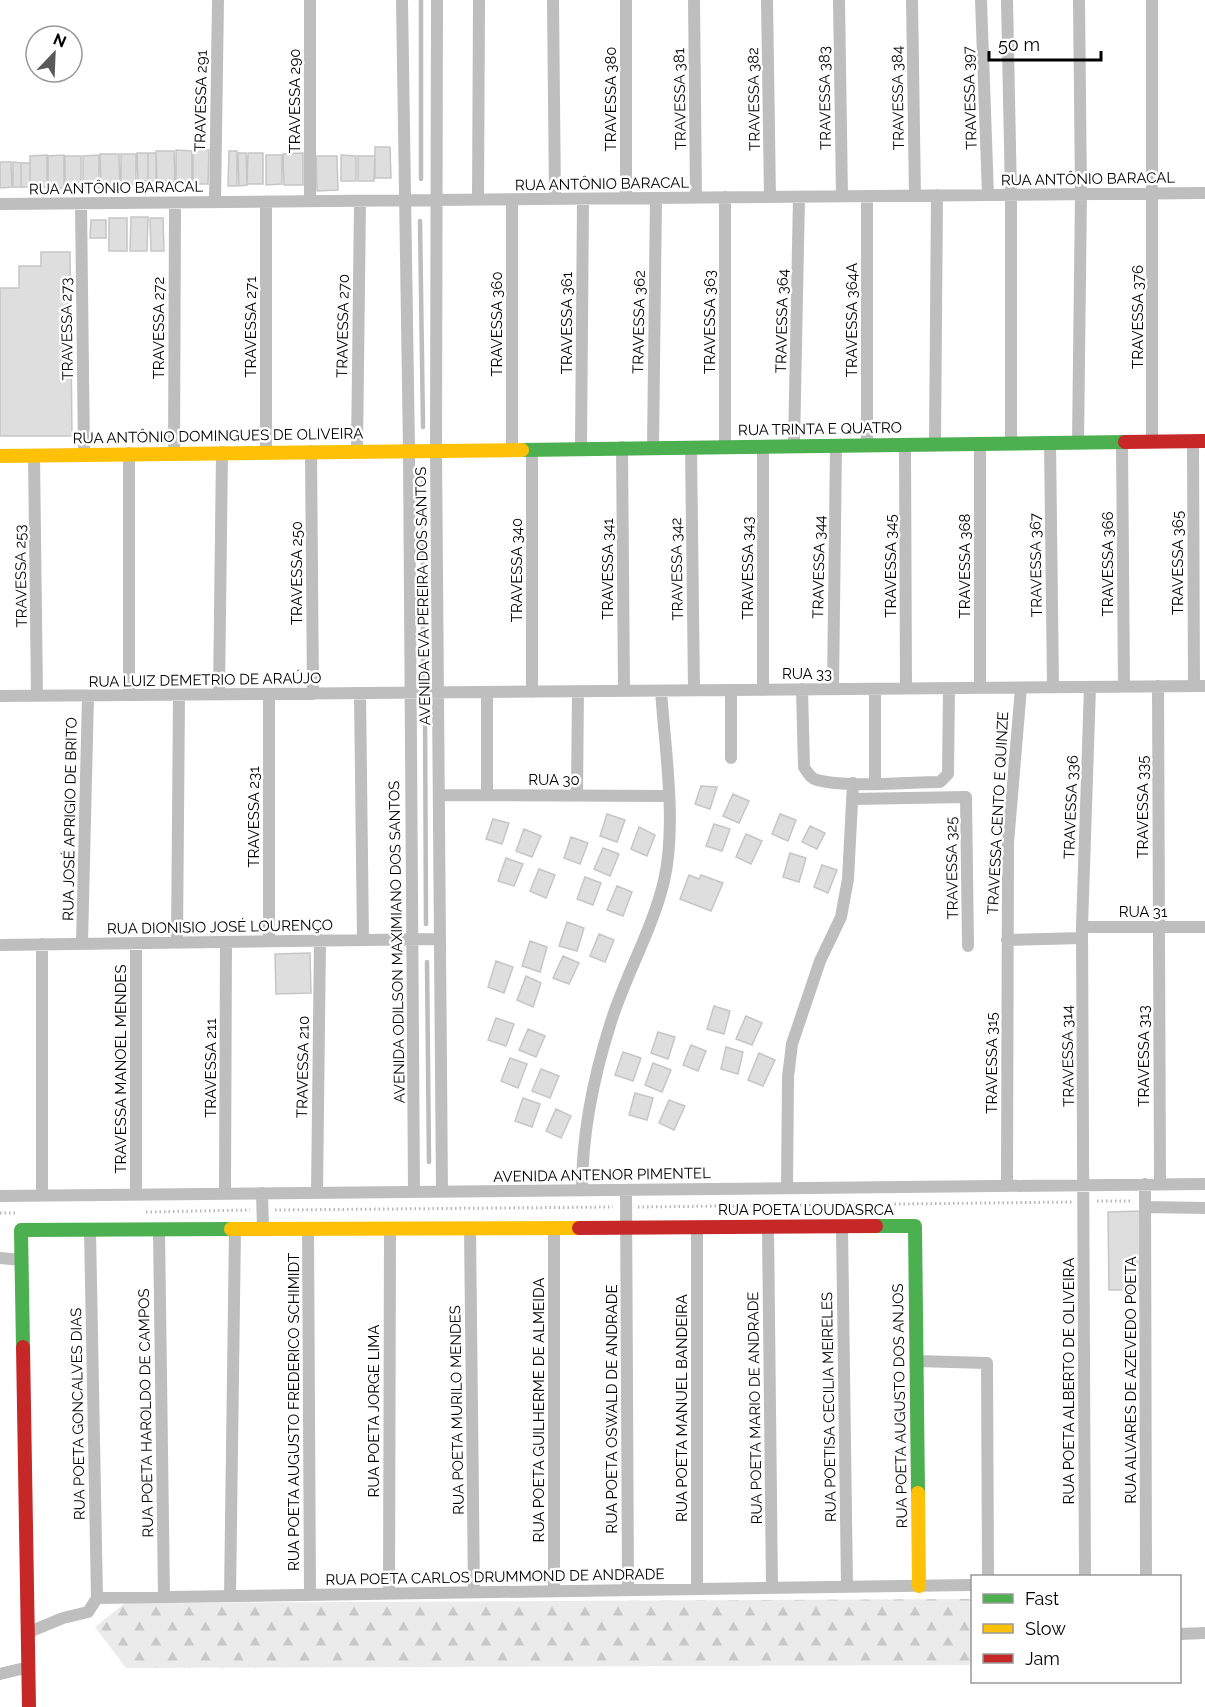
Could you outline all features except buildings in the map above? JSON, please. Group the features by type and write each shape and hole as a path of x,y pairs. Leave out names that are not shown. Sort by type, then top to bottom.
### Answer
{"street":[{"name":"TRAVESSA 291","path":"215,202 218,0"},
{"name":"TRAVESSA 290","path":"310,0 310,201"},
{"name":"AVENIDA EVA PEREIRA DOS SANTOS","path":"402,0 409,450 410,693"},
{"name":"AVENIDA EVA PEREIRA DOS SANTOS","path":"437,0 436,450 442,1191"},
{"path":"478,200 479,0"},
{"path":"553,0 555,199"},
{"name":"TRAVESSA 380","path":"626,0 626,198"},
{"name":"TRAVESSA 381","path":"694,0 696,198"},
{"name":"TRAVESSA 382","path":"767,0 770,197"},
{"name":"TRAVESSA 383","path":"839,0 842,196"},
{"name":"TRAVESSA 384","path":"912,0 915,196"},
{"name":"TRAVESSA 397","path":"981,0 988,195"},
{"path":"1007,0 1011,195 1011,443"},
{"path":"1078,442 1081,194 1079,0"},
{"name":"TRAVESSA 376","path":"1152,0 1152,441"},
{"name":"RUA ANTÔNIO BARACAL","path":"0,204 1205,193"},
{"path":"935,444 937,195"},
{"name":"TRAVESSA 364A","path":"867,196 867,445"},
{"name":"TRAVESSA 363","path":"725,197 725,446"},
{"name":"TRAVESSA 364","path":"794,445 800,197"},
{"name":"TRAVESSA 362","path":"653,447 656,198"},
{"name":"TRAVESSA 360","path":"512,199 512,449"},
{"name":"TRAVESSA 361","path":"581,448 583,199"},
{"name":"TRAVESSA 270","path":"357,451 360,201"},
{"name":"TRAVESSA 271","path":"266,202 266,452"},
{"name":"TRAVESSA 272","path":"174,453 175,203"},
{"name":"TRAVESSA 273","path":"81,204 84,454"},
{"name":"TRAVESSA 366","path":"1122,441 1124,687"},
{"name":"RUA TRINTA E QUATRO","path":"436,450 1199,441"},
{"name":"TRAVESSA 365","path":"1199,441 1199,686"},
{"name":"TRAVESSA 367","path":"1050,442 1053,687"},
{"name":"TRAVESSA 368","path":"980,443 980,688"},
{"name":"TRAVESSA 345","path":"906,444 906,688"},
{"name":"TRAVESSA 344","path":"833,689 836,445"},
{"name":"TRAVESSA 343","path":"763,446 763,690"},
{"name":"TRAVESSA 341","path":"622,447 624,691"},
{"name":"TRAVESSA 342","path":"691,447 694,690"},
{"name":"TRAVESSA 340","path":"532,449 532,692"},
{"name":"RUA ANTÔNIO DOMINGUES DE OLIVEIRA","path":"0,456 436,450"},
{"name":"TRAVESSA 250","path":"311,451 313,694"},
{"path":"219,694 222,452"},
{"path":"129,453 129,695"},
{"name":"TRAVESSA 253","path":"34,456 37,696"},
{"name":"TRAVESSA 335","path":"1158,686 1158,927"},
{"name":"RUA 33","path":"410,693 1199,686"},
{"name":"TRAVESSA 336","path":"1082,933 1090,687"},
{"path":"802,689 804,767 809,776 817,780 853,783 940,782 945,779 948,774 949,688"},
{"name":"TRAVESSA CENTO E QUINZE","path":"1007,940 1008,843 1021,688"},
{"path":"875,689 875,782"},
{"path":"731,690 731,758"},
{"path":"577,795 578,691"},
{"path":"582,1190 582,1151 592,1092 610,1024 664,882 670,848 661,691"},
{"path":"488,692 488,795"},
{"path":"360,693 363,940"},
{"name":"RUA LUIZ DEMETRIO DE ARAÚJO","path":"0,696 410,693"},
{"name":"AVENIDA ODILSON MAXIMIANO DOS SANTOS","path":"410,693 414,1192"},
{"name":"TRAVESSA 231","path":"269,694 269,941"},
{"path":"177,942 179,695"},
{"name":"RUA JOSÉ APRIGIO DE BRITO","path":"82,944 88,696"},
{"path":"787,1188 788,1077 792,1044 820,961 841,917 848,879 853,783"},
{"name":"RUA 30","path":"440,795 668,796"},
{"name":"TRAVESSA 325","path":"852,799 966,797 968,942"},
{"name":"RUA 31","path":"1007,940 1158,927 1205,927"},
{"name":"TRAVESSA 313","path":"1158,927 1160,1184"},
{"name":"TRAVESSA 314","path":"1082,933 1085,1185"},
{"name":"RUA DIONISIO JOSÉ LOURENÇO","path":"0,945 440,939"},
{"name":"TRAVESSA 210","path":"316,1193 320,940"},
{"name":"TRAVESSA 315","path":"1007,940 1007,1186"},
{"name":"TRAVESSA 211","path":"225,1194 226,942"},
{"name":"TRAVESSA MANOEL MENDES","path":"136,943 136,1195"},
{"path":"42,944 42,1196"},
{"name":"RUA ALVARES DE AZEVEDO POETA","path":"1145,1184 1146,1575"},
{"name":"AVENIDA ANTENOR PIMENTEL","path":"0,1196 1205,1184"},
{"name":"RUA POETA ALBERTO DE OLIVEIRA","path":"1085,1185 1085,1575"},
{"name":"RUA POETA OSWALD DE ANDRADE","path":"626,1190 628,1590"},
{"path":"262,1193 263,1229"},
{"path":"1145,1204 1205,1208"},
{"name":"RUA POETA LOUDASRCA","path":"22,1260 21,1230 915,1226"},
{"name":"RUA POETA AUGUSTO DOS ANJOS","path":"915,1226 919,1586"},
{"name":"RUA POETA MANUEL BANDEIRA","path":"697,1227 697,1589"},
{"name":"RUA POETA MARIO DE ANDRADE","path":"768,1227 772,1588"},
{"name":"RUA POETISA CECILIA MEIRELES","path":"842,1227 847,1587"},
{"name":"RUA POETA JORGE LIMA","path":"389,1593 390,1228"},
{"name":"RUA POETA MURILO MENDES","path":"470,1228 474,1592"},
{"name":"RUA POETA GUILHERME DE ALMEIDA","path":"554,1228 554,1591"},
{"path":"230,1596 235,1229"},
{"name":"RUA POETA AUGUSTO FREDERICO SCHIMIDT","path":"308,1229 310,1595"},
{"name":"RUA POETA GONCALVES DIAS","path":"90,1230 97,1598"},
{"name":"RUA POETA HAROLDO DE CAMPOS","path":"159,1230 164,1597"},
{"path":"0,1258 22,1260 29,1707"},
{"path":"916,1361 987,1363 988,1575"},
{"name":"RUA POETA CARLOS DRUMMOND DE ANDRADE","path":"97,1598 971,1585"},
{"path":"28,1632 63,1618 88,1612 97,1598"},
{"path":"1181,1634 1205,1633"},
{"path":"0,1674 29,1667"}],"path":[{"path":"135,1212 1085,1202 1145,1204"},
{"path":"0,1213 19,1214"}],"green space":[{"path":"971,1599 971,1665 126,1668 95,1627 125,1603"}],"waterway":[{"path":"421,0 421,179"},
{"path":"420,221 423,427"},
{"path":"423,470 423,675"},
{"path":"425,708 426,924"},
{"path":"427,962 429,1162"}],"traffic: fast":[{"path":"522,450 1125,442"},
{"path":"876,1226 915,1226 918,1493"},
{"path":"23,1347 21,1230 231,1229"}],"traffic: slow":[{"path":"0,456 522,450"},
{"path":"231,1229 579,1228"},
{"path":"918,1493 919,1586"}],"traffic: jam":[{"path":"1125,442 1205,441"},
{"path":"579,1228 876,1226"},
{"path":"23,1347 29,1707"}]}
